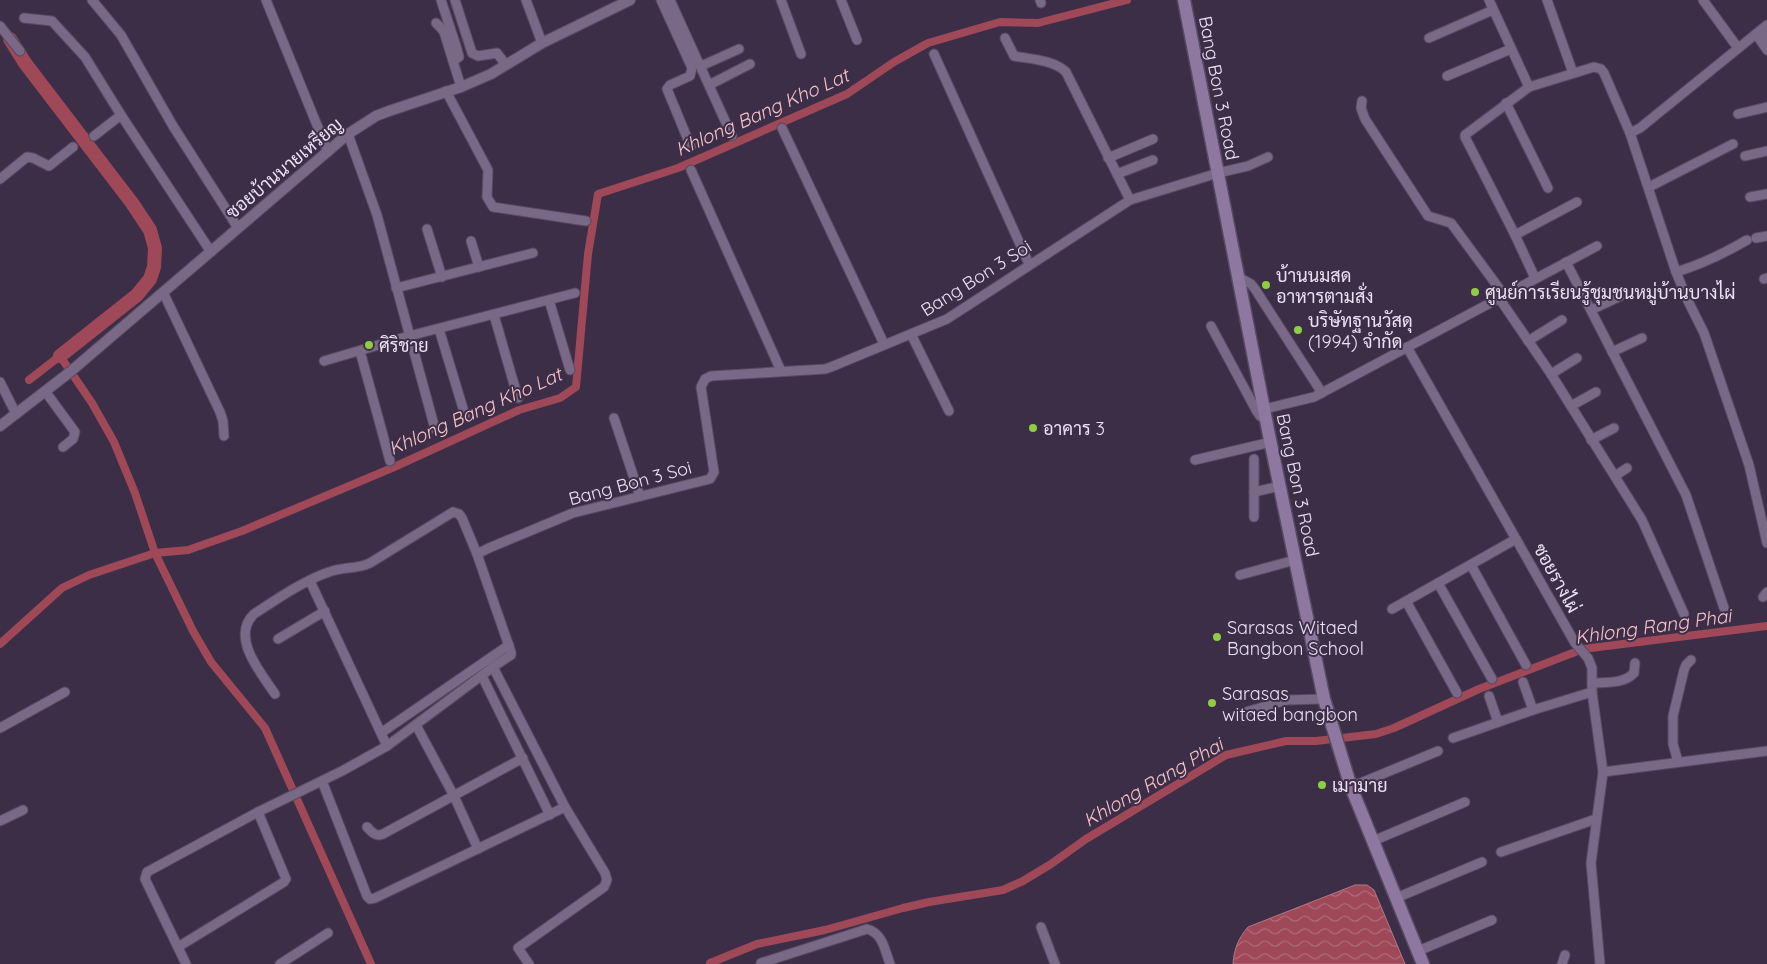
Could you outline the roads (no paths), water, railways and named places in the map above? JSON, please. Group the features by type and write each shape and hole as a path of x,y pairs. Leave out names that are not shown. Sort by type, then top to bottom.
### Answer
{"main road":[{"name":"Bang Bon 3 Road","path":"1184,0 1240,278 1265,414 1324,699 1351,787 1423,964"}],"street":[{"path":"92,0 121,35 173,126 238,228"},
{"path":"266,0 328,152"},
{"path":"441,0 459,57 453,61"},
{"path":"455,0 472,53 478,56 497,52 506,65"},
{"path":"526,0 542,43"},
{"name":"ซอยบ้านนายเหรียญ","path":"0,426 70,372 348,134 376,116 461,87 491,74 542,43 630,0"},
{"path":"661,0 692,68 690,76 670,85 667,89 691,147"},
{"path":"670,0 732,136"},
{"path":"781,0 801,54"},
{"path":"841,0 856,40"},
{"path":"1489,0 1529,87"},
{"path":"1547,0 1573,73"},
{"path":"1703,0 1738,48"},
{"path":"1429,38 1493,10"},
{"path":"24,18 52,21 85,57 211,252"},
{"path":"436,23 444,32 461,87"},
{"path":"0,26 20,51"},
{"path":"1630,133 1640,128 1761,30"},
{"path":"1761,30 1767,38"},
{"path":"1761,30 1767,50"},
{"path":"1005,38 1014,56 1054,64 1066,72 1130,200"},
{"path":"701,66 739,49"},
{"path":"1447,76 1511,49"},
{"path":"934,54 1029,264"},
{"path":"709,85 750,64"},
{"path":"1535,278 1465,138 1467,133 1529,87 1594,67 1601,69 1630,133 1676,272 1688,302 1704,333 1749,465 1767,543"},
{"path":"446,91 488,170 487,197 493,207 586,221"},
{"path":"1362,101 1361,108 1365,119 1428,216 1451,222 1502,296 1528,341 1642,520 1684,614"},
{"path":"1506,104 1548,188"},
{"path":"1738,114 1767,107"},
{"path":"94,136 121,115"},
{"path":"782,128 884,344"},
{"path":"348,134 376,215 435,429"},
{"path":"1108,158 1153,139"},
{"path":"1649,187 1733,144"},
{"path":"0,179 27,157 49,166 73,147"},
{"path":"1745,156 1767,151"},
{"name":"Bang Bon 3 Soi","path":"477,554 572,513 706,480 712,476 714,468 701,387 705,380 711,376 825,369 947,319 1130,200 1218,173 1248,166 1268,157"},
{"path":"1117,174 1153,160"},
{"path":"691,170 781,372"},
{"path":"1750,197 1767,194"},
{"path":"1515,235 1577,202"},
{"path":"427,229 442,277"},
{"path":"1756,238 1767,236"},
{"path":"1676,272 1718,257 1746,240"},
{"path":"471,241 479,267"},
{"path":"1211,326 1260,416 1322,393 1597,246"},
{"path":"396,288 533,253"},
{"path":"1566,262 1686,495 1724,608"},
{"path":"1240,278 1251,284 1255,289 1322,393"},
{"path":"163,292 224,420 224,436"},
{"path":"324,360 576,293"},
{"path":"1591,310 1625,294"},
{"path":"549,300 570,370"},
{"path":"494,315 518,398"},
{"path":"1528,341 1562,320"},
{"path":"439,330 465,415"},
{"path":"911,334 949,411"},
{"path":"1612,352 1642,338"},
{"name":"ซอยรางไผ่","path":"1407,347 1575,643 1588,658 1592,668 1592,687 1603,772 1596,818 1591,873 1600,964"},
{"path":"360,351 390,461"},
{"path":"1550,374 1577,358"},
{"path":"0,382 16,414"},
{"path":"45,391 75,432 73,439 63,447"},
{"path":"1570,406 1596,392"},
{"path":"614,418 640,496"},
{"path":"1591,440 1614,428"},
{"path":"1195,460 1271,442"},
{"path":"1254,459 1254,517"},
{"path":"1614,476 1627,468"},
{"path":"1254,492 1280,486"},
{"path":"186,964 145,879 147,872 258,812 342,771 387,746 511,654 477,554 459,514 453,512 370,563 356,568 331,571 310,581 254,614 249,619 247,625 246,640 254,662 275,694"},
{"path":"1392,609 1516,539"},
{"path":"1240,575 1295,560"},
{"path":"1471,565 1526,665"},
{"path":"310,581 387,746"},
{"path":"1438,583 1492,679"},
{"path":"1406,601 1457,693"},
{"path":"278,639 325,612"},
{"path":"381,733 508,645"},
{"path":"1678,762 1673,736 1673,716 1686,665 1690,660"},
{"path":"1453,738 1534,710 1592,687 1627,679 1634,673 1635,663"},
{"path":"493,667 565,807 605,873 607,880 604,887 518,948 529,964"},
{"path":"482,676 550,815"},
{"path":"1523,682 1534,710"},
{"path":"0,728 65,692"},
{"path":"1489,696 1498,722"},
{"path":"1246,712 1287,700 1324,699"},
{"path":"416,726 454,796 478,848"},
{"path":"1603,772 1767,750"},
{"path":"1351,787 1438,751"},
{"path":"366,827 378,836 523,758"},
{"path":"322,781 367,896 370,899 565,807"},
{"path":"1373,841 1465,802"},
{"path":"0,822 23,810"},
{"path":"178,947 286,879 258,812"},
{"path":"1501,852 1596,818"},
{"path":"1396,898 1482,862"},
{"path":"1418,951 1492,920"},
{"path":"1041,927 1055,964"},
{"path":"761,963 867,930 874,931 880,938 890,964"},
{"path":"280,964 328,933"}],"water":[{"path":"1355,885 1367,885 1374,890 1405,964 1233,964 1237,944 1248,927"}],"waterway":[{"name":"Khlong Bang Kho Lat","path":"0,644 62,588 89,575 155,553 188,550 242,531 392,468 519,410 560,398 576,387 588,254 598,194 678,168 847,94 894,62 928,43 1000,22 1038,23 1127,0"},
{"path":"10,39 25,63 132,203 150,230 155,248 154,267 150,279 137,295 60,356"},
{"path":"29,380 60,356 92,403 114,442 135,493 155,553 193,631 211,662 265,728 371,964"},
{"name":"Khlong Rang Phai","path":"710,964 757,944 825,930 929,902 1003,890 1023,881 1086,839 1226,755 1286,741 1316,741 1376,734 1394,728 1479,689 1583,649 1767,626"}],"place":[{"name":"บ้านนมสด อาหารตามสั่ง","path":"1266,285"},
{"name":"ศูนย์การเรียนรู้ชุมชนหมู่บ้านบางไผ่","path":"1475,292"},
{"name":"บริษัทฐานวัสดุ (1994) จำกัด","path":"1298,330"},
{"name":"ศิริชาย","path":"369,345"},
{"name":"อาคาร 3","path":"1033,428"},
{"name":"Sarasas Witaed Bangbon School","path":"1217,637"},
{"name":"Sarasas witaed bangbon","path":"1212,703"},
{"name":"เมามาย","path":"1322,785"}]}
